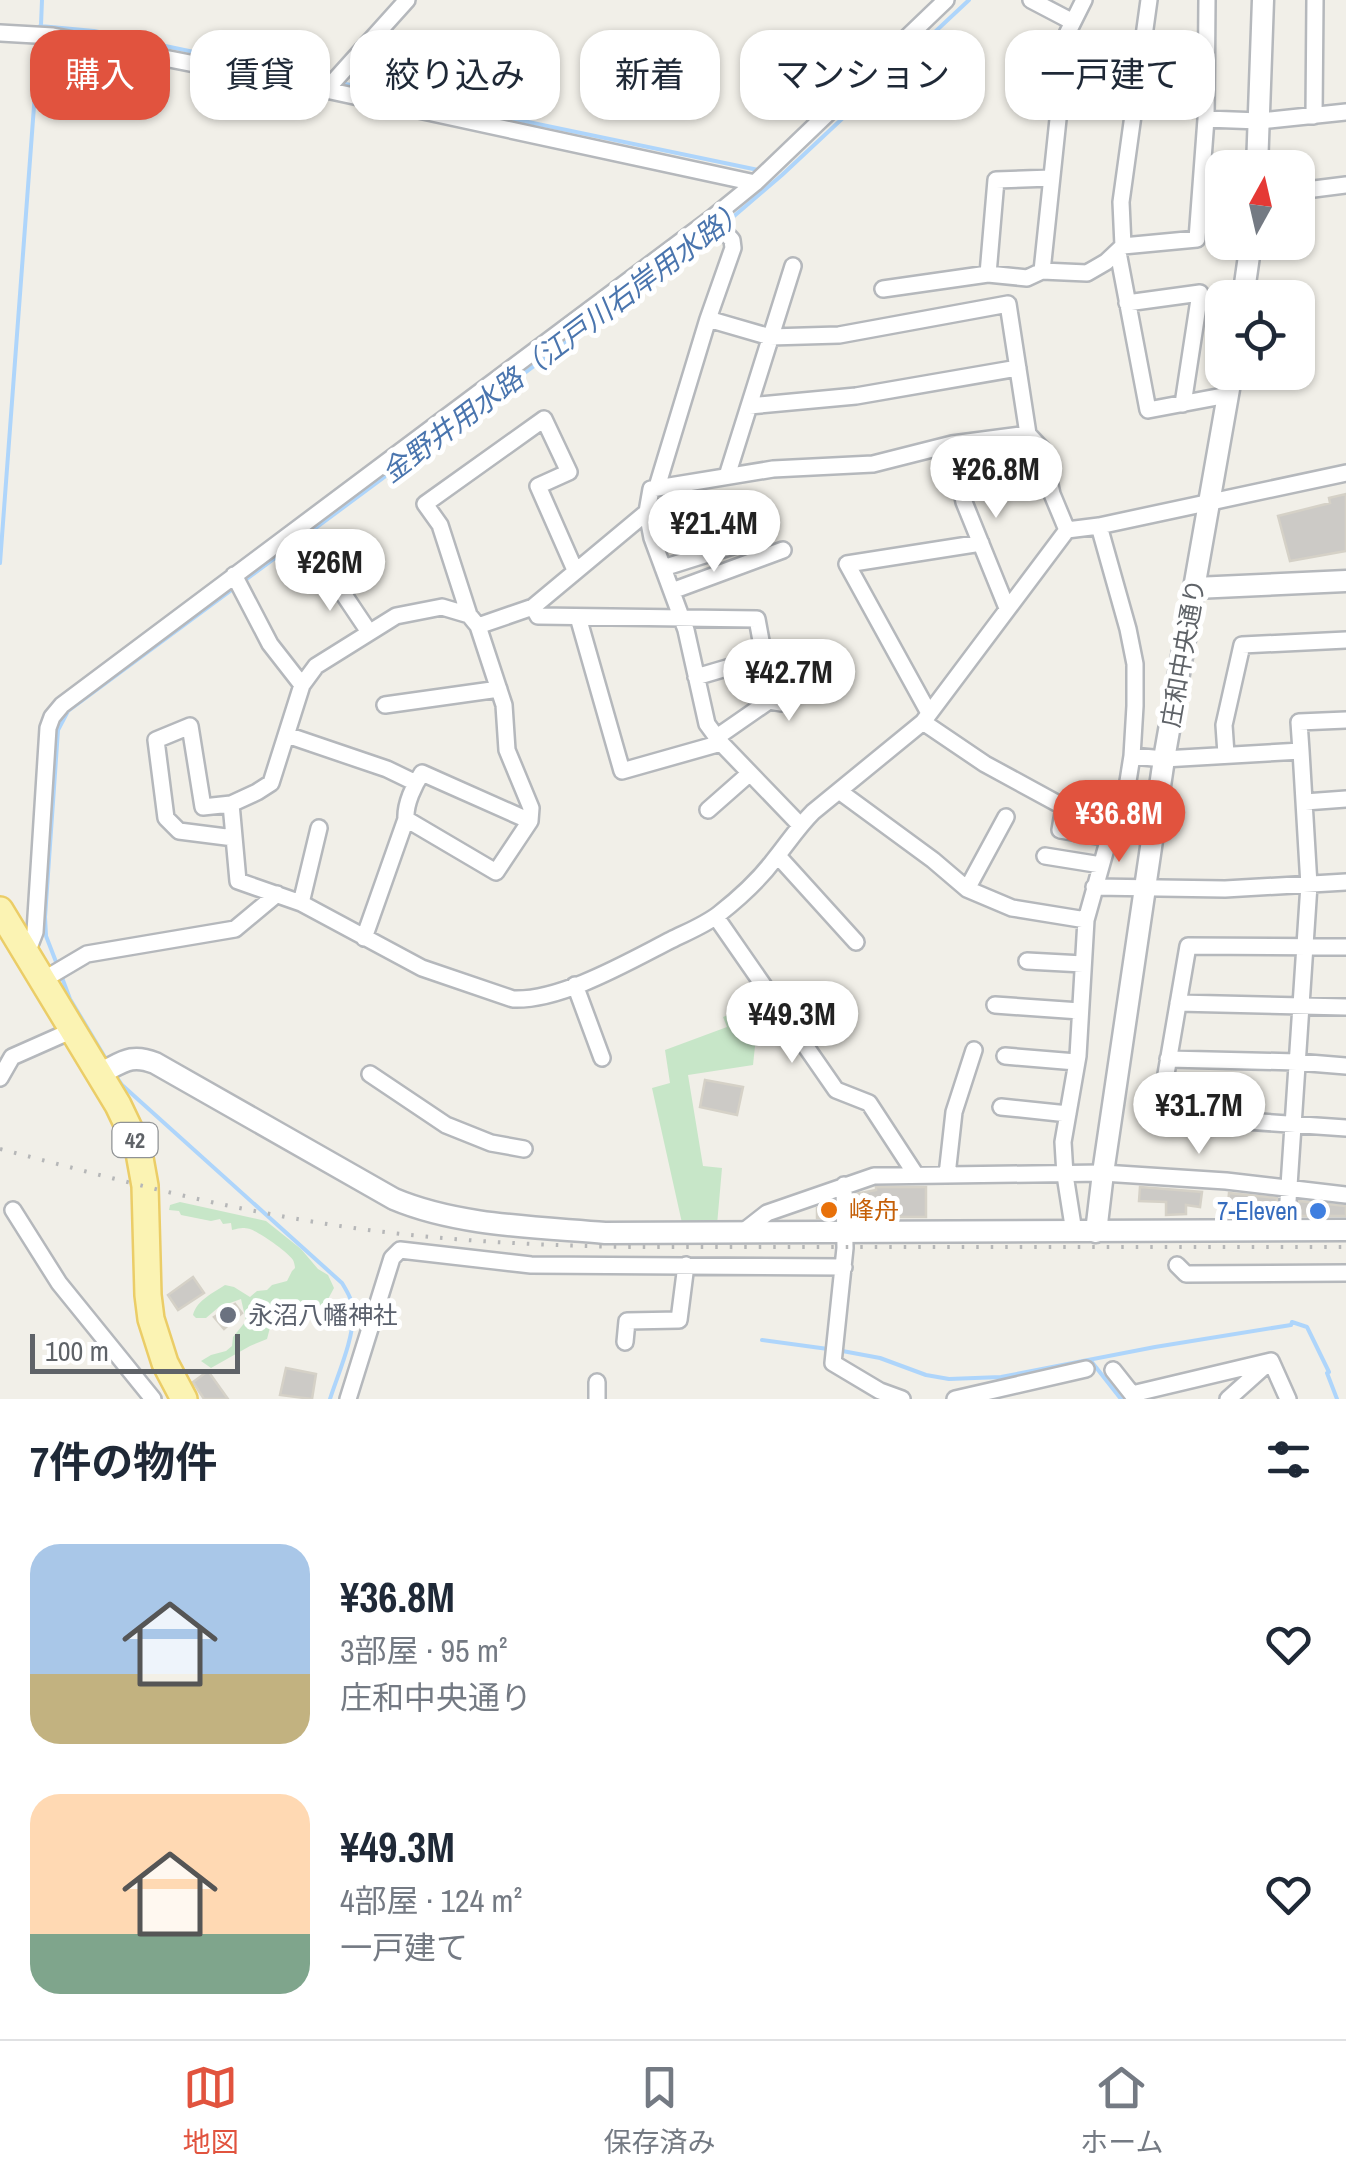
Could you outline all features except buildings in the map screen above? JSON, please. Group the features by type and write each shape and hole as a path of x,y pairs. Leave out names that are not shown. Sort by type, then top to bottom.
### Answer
{"main road":[{"name":"42","path":"0,910 118,1106 138,1147 145,1186 151,1320 168,1371 184,1399"}],"street":[{"path":"330,86 407,0"},
{"path":"27,953 35,932 46,745 52,717 62,705 712,218 946,0"},
{"path":"1030,0 1073,22"},
{"path":"1042,270 1068,34 1084,0"},
{"path":"1150,0 1121,202 1120,249 1148,410 1228,396"},
{"path":"1207,0 1207,30"},
{"path":"1259,150 1263,0"},
{"path":"1314,116 1315,0"},
{"path":"0,33 54,36 190,63"},
{"path":"330,91 754,182"},
{"path":"1215,118 1260,121 1346,112"},
{"path":"883,290 988,274 1028,278 1042,270 1087,273 1120,249 1197,239 1206,120"},
{"path":"988,274 996,180 1051,178"},
{"path":"1315,189 1346,185"},
{"path":"657,487 733,248 732,240 712,218"},
{"path":"727,476 794,266"},
{"path":"1127,303 1200,293 1183,404"},
{"path":"708,320 770,337 839,335 1008,304 1028,434 1042,449 1052,494 1067,530"},
{"path":"749,406 856,396 1018,368"},
{"name":"庄和中央通り","path":"1085,1232 1102,1174 1164,759 1229,390"},
{"path":"406,818 496,872 530,821 531,808 507,750 504,704 440,525 424,504 544,419 569,472 538,486 575,570"},
{"path":"800,825 706,724 682,619 652,538 647,512 652,488 773,469 873,464 952,444 1028,434"},
{"path":"952,444 964,502 1007,608"},
{"path":"230,804 238,881 301,902 422,968 513,999 546,996 631,960 716,917 778,856 800,825 926,718 1067,530 1346,473"},
{"path":"234,838 178,831 166,818 156,740 190,726 204,807 230,804 271,783 302,686 316,666 396,616 442,607 474,620 533,606 647,512"},
{"path":"1085,1232 1065,1175 1063,1142 1076,1062 1086,920 1108,838 1125,800 1135,706 1135,664 1128,628 1099,526"},
{"path":"663,568 752,540"},
{"path":"981,543 847,564 926,718 984,764 1064,807 1060,830 1108,838"},
{"path":"672,592 783,550"},
{"path":"328,571 369,632"},
{"path":"234,576 270,644 302,686"},
{"path":"1195,588 1346,581"},
{"path":"533,606 538,616 757,619 764,657 696,677"},
{"path":"578,617 622,771 719,740 768,701 782,702 831,664"},
{"path":"1226,754 1224,725 1242,645 1346,640"},
{"path":"385,705 499,690"},
{"path":"1286,1230 1309,885 1299,722 1346,720"},
{"path":"286,735 416,782"},
{"path":"1132,756 1164,759 1302,750"},
{"path":"364,938 422,772 530,821"},
{"path":"708,810 750,773"},
{"path":"839,791 967,889 1012,908 1086,920"},
{"path":"1305,802 1346,799"},
{"path":"967,889 1006,816"},
{"path":"301,902 319,828"},
{"path":"778,856 856,942"},
{"path":"1044,856 1100,865"},
{"path":"1094,887 1225,889 1346,882"},
{"path":"43,980 87,954 235,929 277,894"},
{"path":"716,917 836,1090 869,1103 916,1175"},
{"path":"1346,948 1188,946 1159,1115 1346,1128"},
{"path":"1028,961 1083,964"},
{"path":"575,985 602,1058"},
{"path":"1178,1003 1346,1007"},
{"path":"995,1005 1080,1012"},
{"path":"0,1078 12,1057 73,1030"},
{"path":"947,1175 954,1112 974,1050"},
{"path":"1005,1056 1076,1062"},
{"path":"98,1074 137,1057 155,1063 394,1199 430,1212 530,1226 605,1233 1346,1230"},
{"path":"1168,1059 1346,1066"},
{"path":"370,1074 446,1126 490,1143 524,1149"},
{"path":"1001,1107 1068,1114"},
{"path":"744,1231 767,1213 874,1176 1102,1174 1226,1181 1346,1195"},
{"path":"844,1184 844,1267 832,1364 902,1399"},
{"path":"13,1210 59,1284 153,1399"},
{"path":"348,1399 392,1258 400,1250 531,1265 844,1267"},
{"path":"1177,1264 1186,1274 1346,1275"},
{"path":"625,1342 627,1321 679,1320 686,1265"},
{"path":"1113,1370 1134,1396 1270,1362"},
{"path":"1228,1399 1270,1362"},
{"path":"1270,1362 1288,1399"},
{"path":"955,1399 1086,1369"}],"green space":[{"path":"745,1008 756,1037 753,1065 688,1075 703,1166 722,1168 717,1225 682,1223 652,1088 670,1083 665,1050 727,1027 723,1017"},
{"path":"180,1202 266,1221 328,1275 334,1288 327,1301 294,1324 281,1327 272,1320 267,1339 211,1368 201,1361 232,1346 233,1337 246,1321 241,1299 219,1307 206,1318 193,1315 198,1305 225,1285 250,1297 267,1290 287,1281 295,1265 285,1252 250,1229 232,1230 231,1223 223,1224 220,1219 211,1221 169,1210 170,1205"}],"waterway":[{"path":"41,25 42,0"},
{"name":"金野井用水路（江戸川右岸用水路）","path":"726,223 969,0"},
{"path":"40,26 94,31 190,51"},
{"path":"341,83 763,171"},
{"path":"0,563 33,120"},
{"name":"金野井用水路（江戸川右岸用水路）","path":"244,581 719,229"},
{"name":"金野井用水路（江戸川右岸用水路）","path":"58,967 46,936 45,917 58,730 68,711 237,586"},
{"name":"金野井用水路（江戸川右岸用水路）","path":"61,975 70,999 109,1064"},
{"name":"金野井用水路（江戸川右岸用水路）","path":"116,1076 342,1283 352,1305 353,1323 330,1399"},
{"path":"837,1350 880,1358 949,1379 1001,1377 1292,1322 1307,1327 1337,1399"},
{"path":"762,1340 828,1349"},
{"path":"1091,1361 1121,1399"}],"railway":[{"path":"0,1149 245,1209 324,1224 454,1239 628,1247 1346,1247"}],"place":[{"name":"峰舟","path":"829,1210"},
{"name":"7-Eleven","path":"1318,1211"},
{"name":"永沼八幡神社","path":"228,1315"}]}
